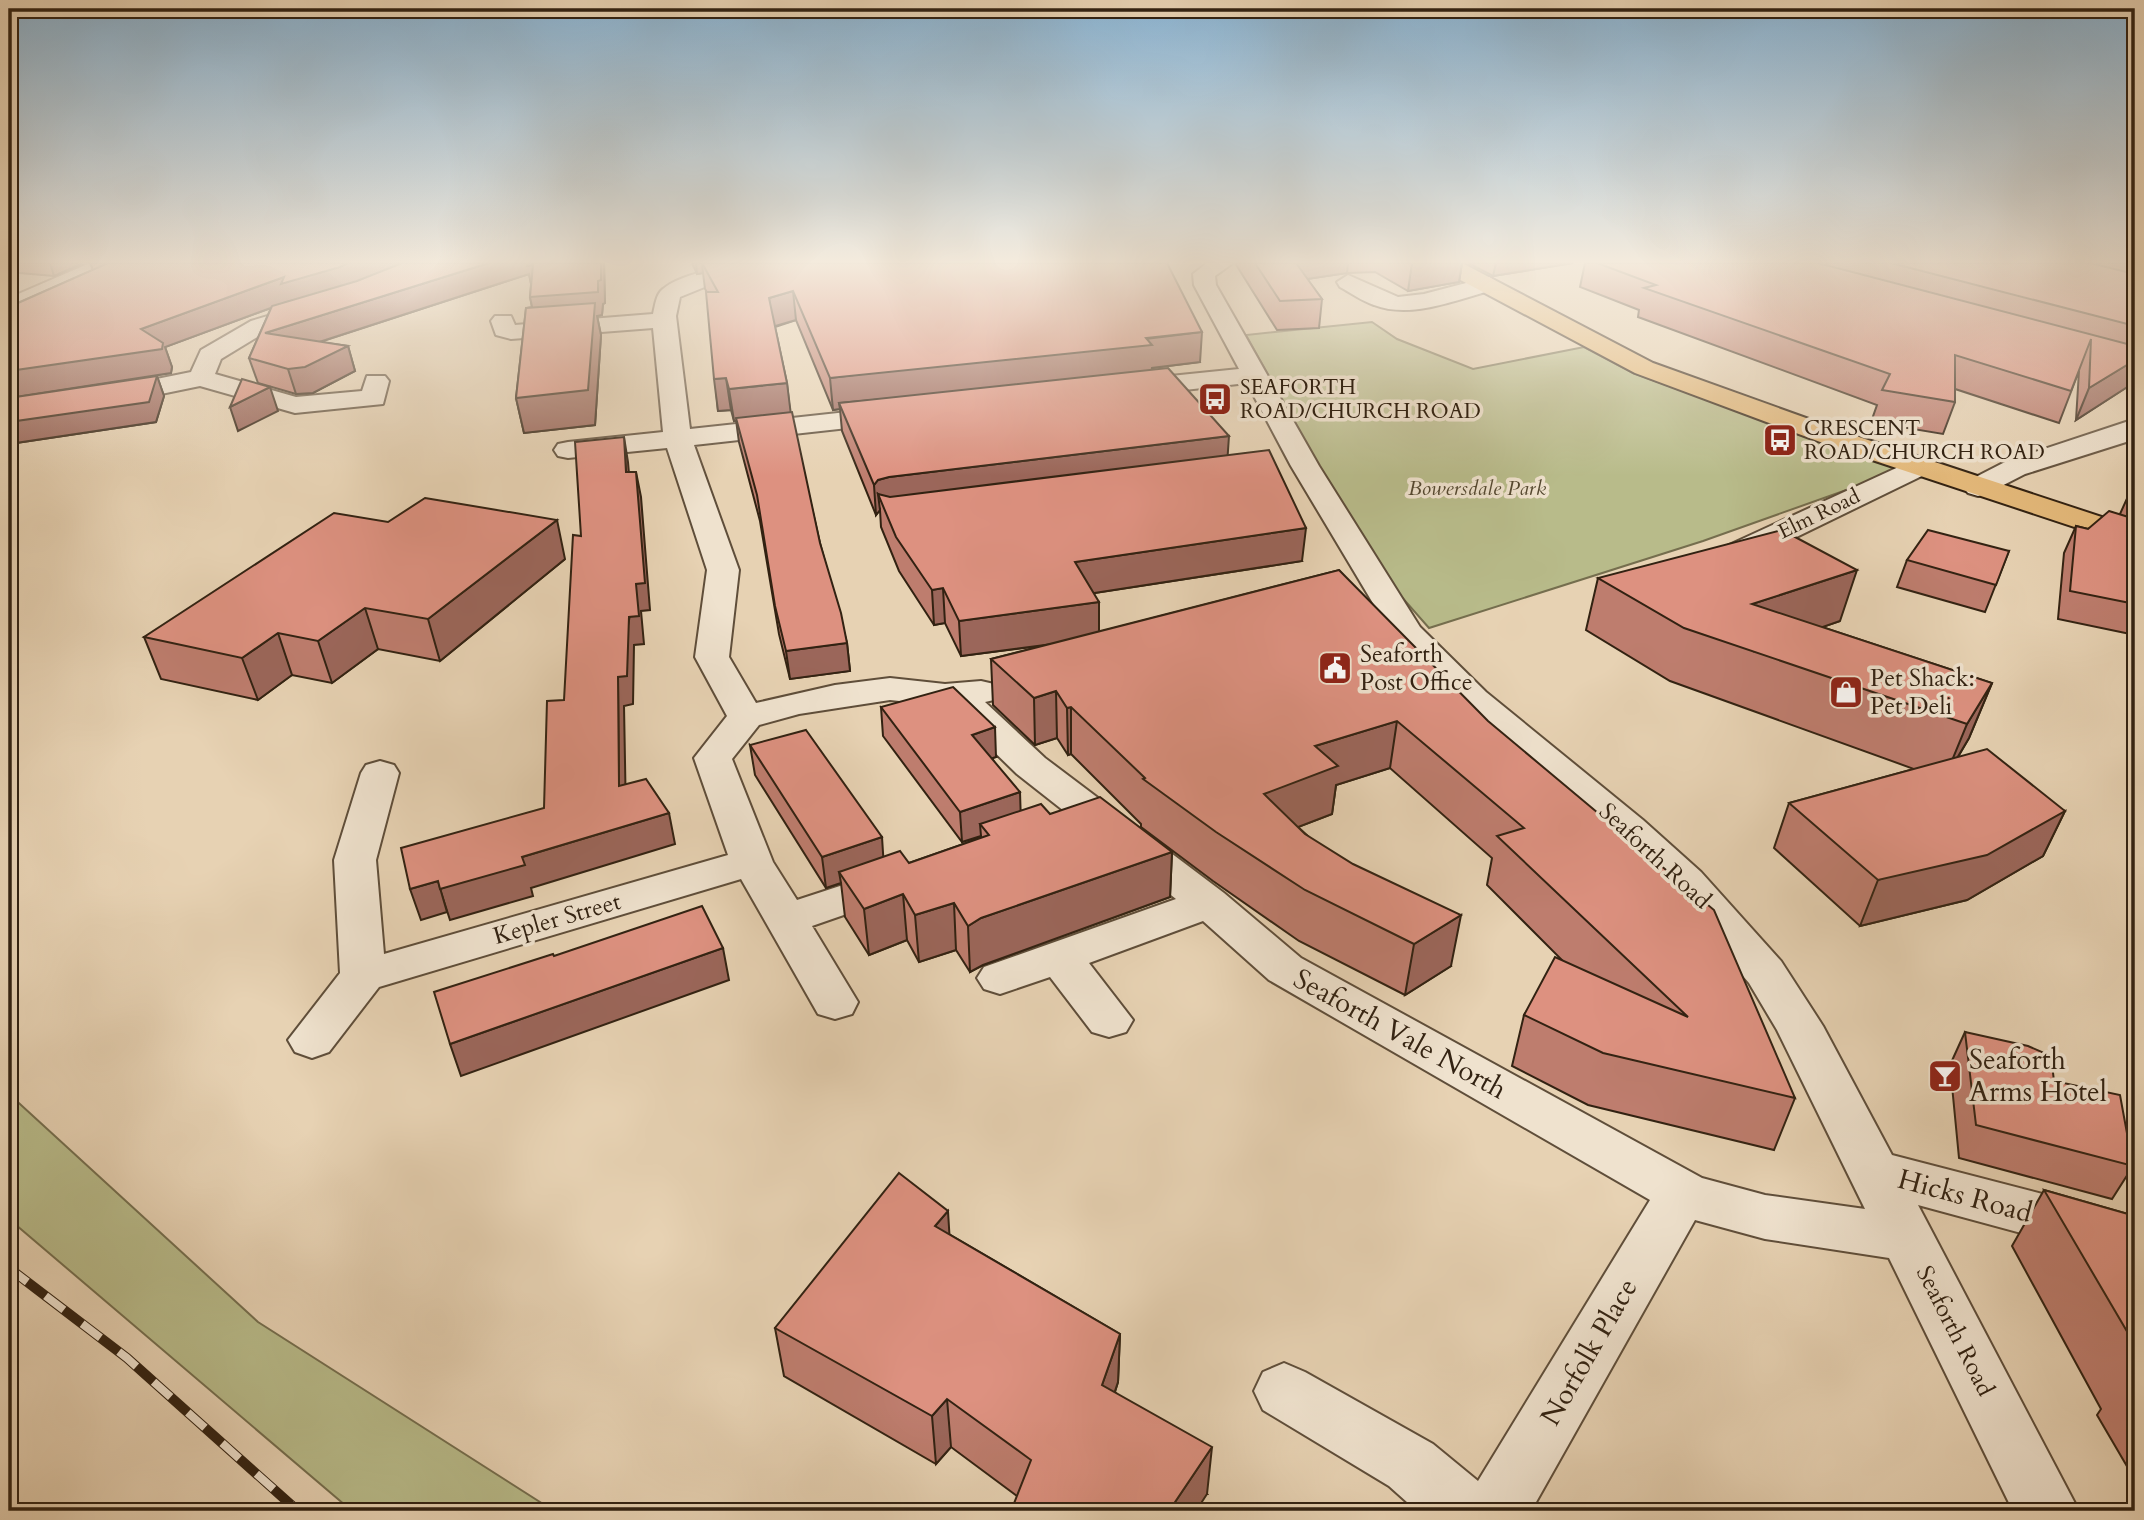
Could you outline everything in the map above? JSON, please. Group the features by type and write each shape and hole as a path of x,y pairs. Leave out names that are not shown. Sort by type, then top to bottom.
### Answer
{"main road":[{"path":"1580,334 1644,368 1918,467 2135,538"}],"street":[{"path":"201,378 209,355 245,334"},
{"path":"666,334 677,437 723,570 712,657 746,717"},
{"name":"Seaforth Road","path":"1232,334 1254,375 1288,468 1362,596 1407,633 1473,700 1629,829 1686,882 1765,972 1799,1026 2047,1511"},
{"path":"1108,391 1254,375"},
{"path":"9,409 127,393 201,378 295,405 374,398 376,381"},
{"path":"568,450 920,412"},
{"path":"1978,487 2003,472 2089,447 2135,427"},
{"name":"Elm Road","path":"1708,568 1918,467"},
{"path":"835,1002 752,862 713,758 746,717 815,697 892,689 960,698 1012,684"},
{"name":"Seaforth Vale North","path":"960,698 1031,766 1075,820 1209,903 1285,969 1683,1192 1719,1208 1763,1218 1909,1237"},
{"path":"312,1040 362,976 355,860 380,773"},
{"name":"Kepler Street","path":"362,976 752,862"},
{"path":"788,919 928,871"},
{"path":"1000,978 1209,903"},
{"path":"1059,957 1110,1020"},
{"name":"Hicks Road","path":"1875,1172 2135,1241"},
{"name":"Norfolk Place","path":"1496,1511 1683,1192"},
{"path":"1284,1391 1410,1465 1465,1511"}],"green space":[{"name":"Bowersdale Park","path":"1390,334 1473,369 1584,347 1633,373 1898,469 1703,541 1429,628 1399,594 1318,466 1246,335"},
{"path":"9,1094 258,1322 554,1511 352,1511 9,1219"}],"building":[{"path":"9,334 149,334 163,343 162,349 9,371"},
{"path":"260,334 348,346 305,367 288,369 249,358"},
{"path":"523,334 593,334 588,390 516,398"},
{"path":"710,334 777,334 787,383 729,389 726,378 714,379"},
{"path":"811,334 1184,334 1146,338 1152,345 830,378"},
{"path":"1775,334 2089,334 2135,346 2135,360 2089,388 2091,339 2071,391 1955,355 1955,402 1882,390 1890,374"},
{"path":"1168,368 1229,436 889,477 878,480 874,485 839,403"},
{"path":"157,376 149,402 9,422 9,398"},
{"path":"242,379 270,387 230,407"},
{"path":"792,412 820,543 847,643 786,651 775,606 757,495 736,418"},
{"path":"624,437 626,472 636,472 645,583 636,584 639,616 629,617 627,676 618,677 619,786 646,779 669,813 522,857 525,865 440,889 438,881 410,889 401,848 544,808 547,701 564,700 573,535 581,536 575,442"},
{"path":"1269,450 1306,528 1075,562 1099,602 959,621 943,588 932,590 896,537 878,494 890,497"},
{"path":"425,498 557,520 428,619 365,608 318,641 278,633 242,658 144,637 334,513 388,522"},
{"path":"2109,511 2135,519 2135,604 2070,591 2076,526 2088,529"},
{"path":"1782,530 1857,570 1752,604 1992,683 1967,724 1684,628 1598,578"},
{"path":"1928,530 2009,551 1996,585 1907,560"},
{"path":"1339,570 1488,721 1714,910 1795,1098 1603,1053 1524,1015 1555,957 1688,1017 1497,836 1524,828 1397,721 1315,746 1338,766 1264,794 1305,834 1353,864 1461,915 1414,944 1305,890 1216,832 1143,779 1145,778 1071,707 1067,708 1056,691 1034,698 991,659"},
{"path":"953,687 995,727 972,735 1020,792 960,812 881,707"},
{"path":"806,730 882,837 822,857 750,745"},
{"path":"1987,749 2065,811 1987,855 1878,880 1789,803"},
{"path":"1100,797 1172,852 981,918 968,926 954,903 915,915 903,894 864,909 839,872 900,851 909,863 989,835 980,824 1041,804 1050,814"},
{"path":"702,906 723,948 450,1044 434,992 553,954 554,956"},
{"path":"1965,1032 2028,1046 2051,1056 2054,1081 2120,1095 2133,1166 1976,1125"},
{"path":"899,1173 948,1211 935,1226 1120,1334 1102,1385 1212,1447 1169,1511 1011,1511 1031,1460 947,1399 932,1416 775,1328"},
{"path":"2044,1190 2135,1216 2135,1345"}],"railway":[{"path":"9,1268 127,1358 298,1511"}],"place":[{"name":"SEAFORTH ROAD/CHURCH ROAD","path":"1215,399"},
{"name":"CRESCENT ROAD/CHURCH ROAD","path":"1780,440"},
{"name":"Seaforth Post Office","path":"1335,668"},
{"name":"Pet Shack: Pet Deli","path":"1846,692"},
{"name":"Seaforth Arms Hotel","path":"1945,1076"}]}
